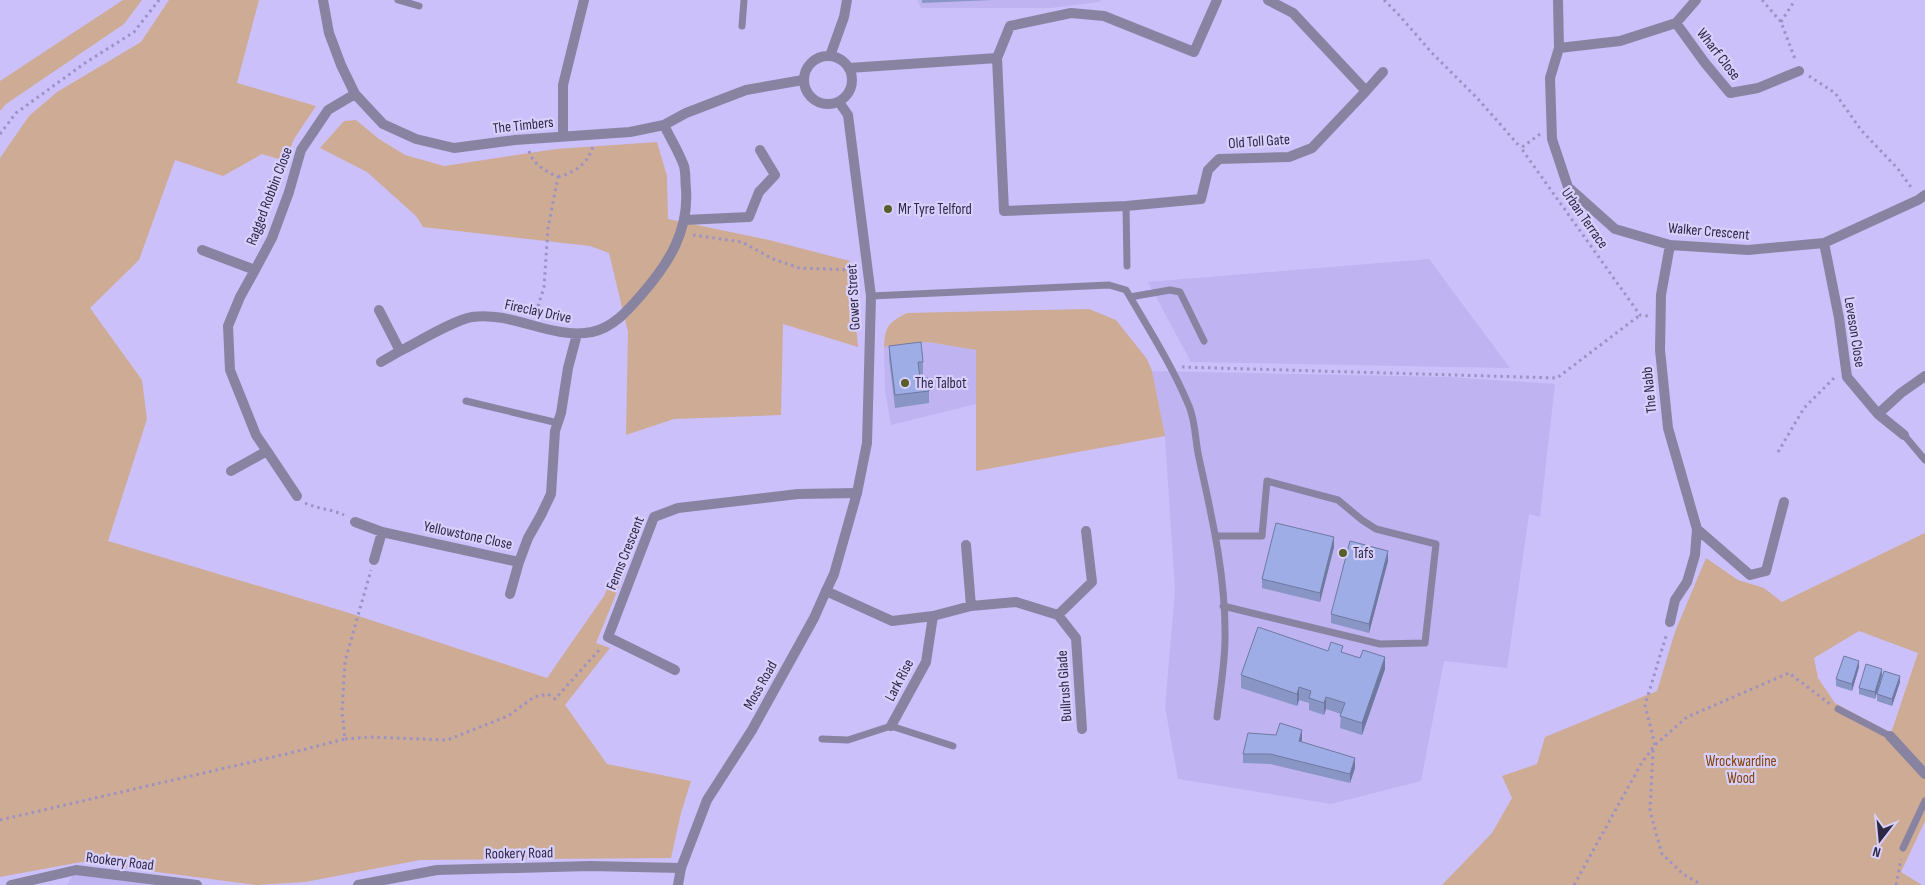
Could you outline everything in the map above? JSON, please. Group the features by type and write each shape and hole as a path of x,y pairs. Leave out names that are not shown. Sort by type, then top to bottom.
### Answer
{"street":[{"name":"The Timbers","path":"323,0 329,33 341,65 355,94 383,124 416,139 454,148 526,139 630,132 664,125 686,113 746,90 803,80"},
{"path":"564,136 563,85 584,0"},
{"path":"830,56 844,17 847,0"},
{"name":"Old Toll Gate","path":"1217,0 1194,52 1104,16 1071,13 1010,26 998,58 1004,211 1126,206 1201,200 1208,170 1219,159 1289,156 1312,148 1383,72"},
{"path":"1268,0 1293,13 1366,91"},
{"name":"Walker Crescent","path":"1558,0 1559,48 1550,78 1552,139 1568,187 1615,229 1670,245 1748,250 1824,243 1922,197"},
{"name":"Wharf Close","path":"1559,48 1620,41 1676,23 1696,0"},
{"name":"Wharf Close","path":"1676,23 1730,93 1758,88 1799,71"},
{"path":"830,56 843,61 849,68 852,79 850,90 839,102 828,105 819,104 805,91 804,72 813,61 820,57 830,56"},
{"path":"849,68 998,58"},
{"name":"Ragged Robbin Close","path":"298,496 256,435 230,370 228,326 240,297 272,238 289,192 301,150 328,110 355,94"},
{"name":"Gower Street","path":"839,102 848,115 871,296 868,443 857,493"},
{"name":"Fireclay Drive","path":"381,362 400,350 471,318 490,317 515,320 533,326 577,334 594,331 610,325 626,312 661,271 670,257 682,233 685,220 687,200 684,167 664,125"},
{"path":"685,220 749,217 759,192 775,176 760,150"},
{"name":"Leveson Close","path":"1824,243 1839,318 1846,377 1878,414 1904,435"},
{"name":"The Nabb","path":"1670,245 1661,295 1660,350 1668,428 1697,529"},
{"name":"Ragged Robbin Close","path":"202,250 255,270"},
{"path":"379,310 400,350"},
{"name":"Yellowstone Close","path":"354,522 382,532 519,562 528,538 550,494 555,432 564,399 568,368 577,334"},
{"path":"1878,414 1901,393 1925,376"},
{"path":"231,471 267,451"},
{"name":"Moss Road","path":"678,885 681,868 706,800 752,730 814,618 834,574 857,493"},
{"name":"Fenns Crescent","path":"608,637 654,517 678,508 798,494 857,493"},
{"path":"1697,529 1750,575 1766,571 1784,502"},
{"path":"1670,622 1675,600 1687,582 1695,555 1697,529"},
{"path":"826,591 892,621 934,616 971,606 1016,602 1058,615 1092,582 1086,531"},
{"path":"374,560 382,532"},
{"path":"966,545 971,606"},
{"path":"510,594 519,562"},
{"name":"Bullrush Glade","path":"1058,615 1076,638 1082,729"},
{"name":"Lark Rise","path":"891,726 926,662 934,616"},
{"path":"608,637 675,670"},
{"path":"1890,736 1925,774"},
{"name":"Rookery Road","path":"358,885 437,870 590,866 681,868"},
{"name":"Rookery Road","path":"11,885 76,870 196,885"}],"lane":[{"path":"398,0 419,6"},
{"path":"742,26 744,0"},
{"path":"1126,206 1128,266"},
{"path":"871,296 1109,285 1126,290 1171,368 1190,407 1195,428 1198,456 1216,536 1223,606 1225,638 1217,717"},
{"path":"1130,297 1170,290 1180,292 1204,341"},
{"path":"466,401 558,424"},
{"path":"1904,435 1925,460"},
{"path":"1216,536 1262,536 1267,481 1338,500 1376,529 1436,544 1425,643 1380,644 1223,606"},
{"path":"1838,709 1890,736"},
{"path":"822,739 848,740 891,726 952,746"},
{"path":"1903,848 1925,801"}],"path":[{"path":"0,134 16,113 85,63 134,32 160,0"},
{"name":"Urban Terrace","path":"1384,0 1433,54 1478,99 1521,148 1640,315"},
{"path":"1762,0 1781,22 1799,71 1834,93 1872,143 1922,197"},
{"path":"1781,22 1795,0"},
{"path":"1521,148 1551,126"},
{"path":"558,178 571,173 581,166 593,148 594,134"},
{"path":"526,139 531,157 542,169 558,178"},
{"path":"533,326 544,287 548,228 558,178"},
{"path":"682,233 742,242 773,258 799,268 868,270"},
{"path":"1171,368 1557,378 1640,315 1661,316"},
{"path":"1778,452 1804,408 1834,378 1846,377"},
{"path":"298,496 306,504 329,508 354,522"},
{"path":"345,739 342,712 345,661 374,560"},
{"path":"1670,622 1646,705 1654,747 1650,811 1662,854 1683,874 1702,885"},
{"path":"0,820 345,739 370,737 447,740 508,716 534,697 548,694 555,699 597,654 608,637"},
{"path":"1574,885 1641,764 1654,747 1686,718 1789,673 1838,709"},
{"path":"1896,885 1903,848"}],"shaded area":[{"path":"917,0 1101,0 1099,2 1051,8 921,8"},
{"path":"1429,259 1510,368 1191,362 1148,282"},
{"path":"928,342 976,350 976,404 891,425 885,391 884,347"},
{"path":"1152,371 1448,377 1555,384 1540,517 1529,514 1507,668 1444,661 1421,781 1331,804 1178,779 1165,707 1175,591 1165,436"},
{"path":"76,870 179,885 67,885"}],"green space":[{"path":"123,0 142,0 124,24 6,104 0,111 0,81"},
{"path":"169,0 259,0 237,83 316,106 294,139 285,161 262,154 223,176 175,160 139,260 90,308 142,380 147,419 108,541 346,612 547,678 604,596 616,570 625,572 596,643 610,648 565,705 607,764 691,781 681,813 671,858 420,860 305,882 256,885 81,862 0,877 0,158 29,116 57,92 141,42"},
{"path":"356,120 379,139 405,155 444,166 556,149 657,142 667,176 668,219 769,240 850,261 858,347 783,324 781,415 674,419 626,435 628,332 609,253 590,246 423,227 416,216 367,172 320,148 344,121"},
{"path":"1089,309 1116,320 1147,359 1152,371 1165,436 976,471 976,350 928,342 884,347 885,334 889,326 896,319 907,313"},
{"name":"Wrockwardine Wood","path":"1925,533 1925,821 1901,872 1922,885 1442,885 1492,833 1512,798 1502,776 1537,764 1545,737 1657,691 1675,632 1706,558 1738,580 1764,588 1782,602","holes":["1859,631 1918,653 1891,733 1835,703 1818,678 1814,658"]}],"building":[{"name":"The Talbot","path":"921,342 923,362 918,362 920,379 928,378 929,391 895,395 889,346"},
{"path":"1276,523 1334,537 1320,593 1262,579"},
{"path":"1350,541 1388,551 1369,624 1331,614"},
{"path":"1258,627 1328,651 1331,642 1343,646 1341,652 1360,658 1363,650 1385,657 1362,723 1340,716 1345,703 1326,697 1324,703 1309,698 1311,691 1299,687 1297,694 1241,675"},
{"path":"1844,656 1859,661 1852,684 1836,679"},
{"path":"1866,664 1882,669 1875,692 1859,688"},
{"path":"1884,671 1900,676 1892,699 1877,694"},
{"path":"1280,723 1302,730 1299,741 1355,758 1350,774 1270,754 1243,754 1248,733 1276,735"}],"place":[{"name":"Mr Tyre Telford","path":"888,209"},
{"name":"The Talbot","path":"905,383"},
{"name":"Tafs","path":"1343,553"}]}
